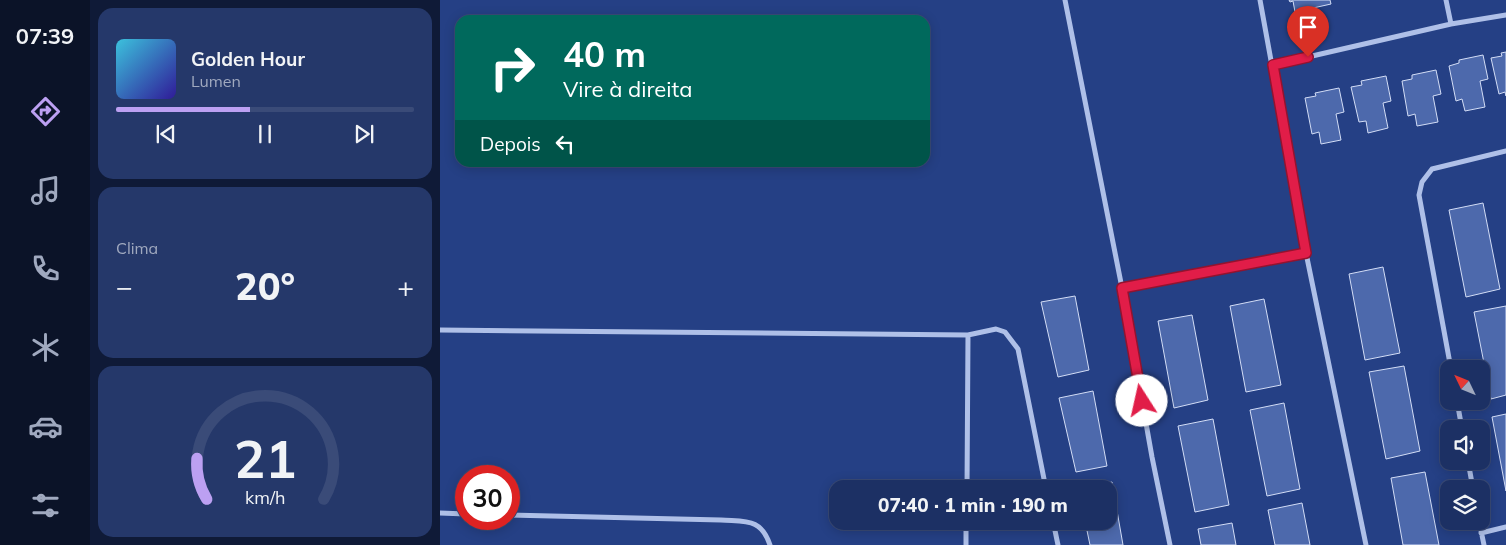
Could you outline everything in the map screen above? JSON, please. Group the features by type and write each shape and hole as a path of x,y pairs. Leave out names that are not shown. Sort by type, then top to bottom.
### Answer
{"street":[{"path":"1065,0 1170,545"},
{"path":"1260,0 1306,253 1366,545"},
{"path":"1446,0 1451,24"},
{"path":"1273,65 1451,24 1506,14"},
{"path":"1449,360 1419,195 1422,182 1432,169 1506,151"},
{"path":"1122,288 1306,253"},
{"path":"440,330 968,335 996,329 1005,332 1018,349 1044,480"},
{"path":"967,480 968,335"},
{"path":"440,513 455,514"},
{"path":"520,515 695,519 753,523 766,533 770,545"},
{"path":"1481,533 1506,527"},
{"path":"966,530 966,545"},
{"path":"1055,530 1058,545"},
{"path":"1480,530 1484,545"}],"building":[{"path":"1289,0 1330,0 1331,4 1295,12 1293,1 1290,2"},
{"path":"1506,52 1506,96 1505,92 1499,94 1491,58 1502,56 1501,53"},
{"path":"1483,55 1488,79 1480,81 1485,107 1465,111 1462,99 1456,101 1449,66 1459,63 1459,60"},
{"path":"1436,70 1441,94 1433,96 1438,122 1417,126 1415,114 1408,116 1402,81 1412,79 1412,75"},
{"path":"1386,76 1391,101 1383,103 1388,128 1368,133 1366,121 1359,122 1351,87 1362,85 1361,81"},
{"path":"1339,88 1344,112 1336,114 1341,140 1321,144 1319,132 1312,134 1305,98 1316,96 1315,93"},
{"path":"1483,203 1500,289 1466,297 1449,210"},
{"path":"1383,267 1400,353 1365,360 1349,274"},
{"path":"1075,296 1089,370 1058,377 1041,302"},
{"path":"1264,299 1281,385 1246,392 1230,306"},
{"path":"1506,306 1506,395 1491,399 1490,360 1483,360 1474,312"},
{"path":"1192,315 1208,400 1174,408 1158,321"},
{"path":"1404,366 1420,451 1386,459 1369,372"},
{"path":"1093,391 1107,466 1076,472 1059,398"},
{"path":"1284,403 1300,489 1267,496 1250,410"},
{"path":"1506,414 1506,491 1492,417"},
{"path":"1213,419 1229,505 1195,512 1178,426"},
{"path":"1425,472 1439,545 1403,545 1391,478"},
{"path":"1302,503 1310,545 1275,545 1268,510"},
{"path":"1117,511 1123,545 1090,545 1087,530 1117,530"},
{"path":"1232,523 1236,545 1201,545 1198,529"}],"route":[{"path":"1142,401 1122,288 1306,253 1273,65 1308,57"}]}
